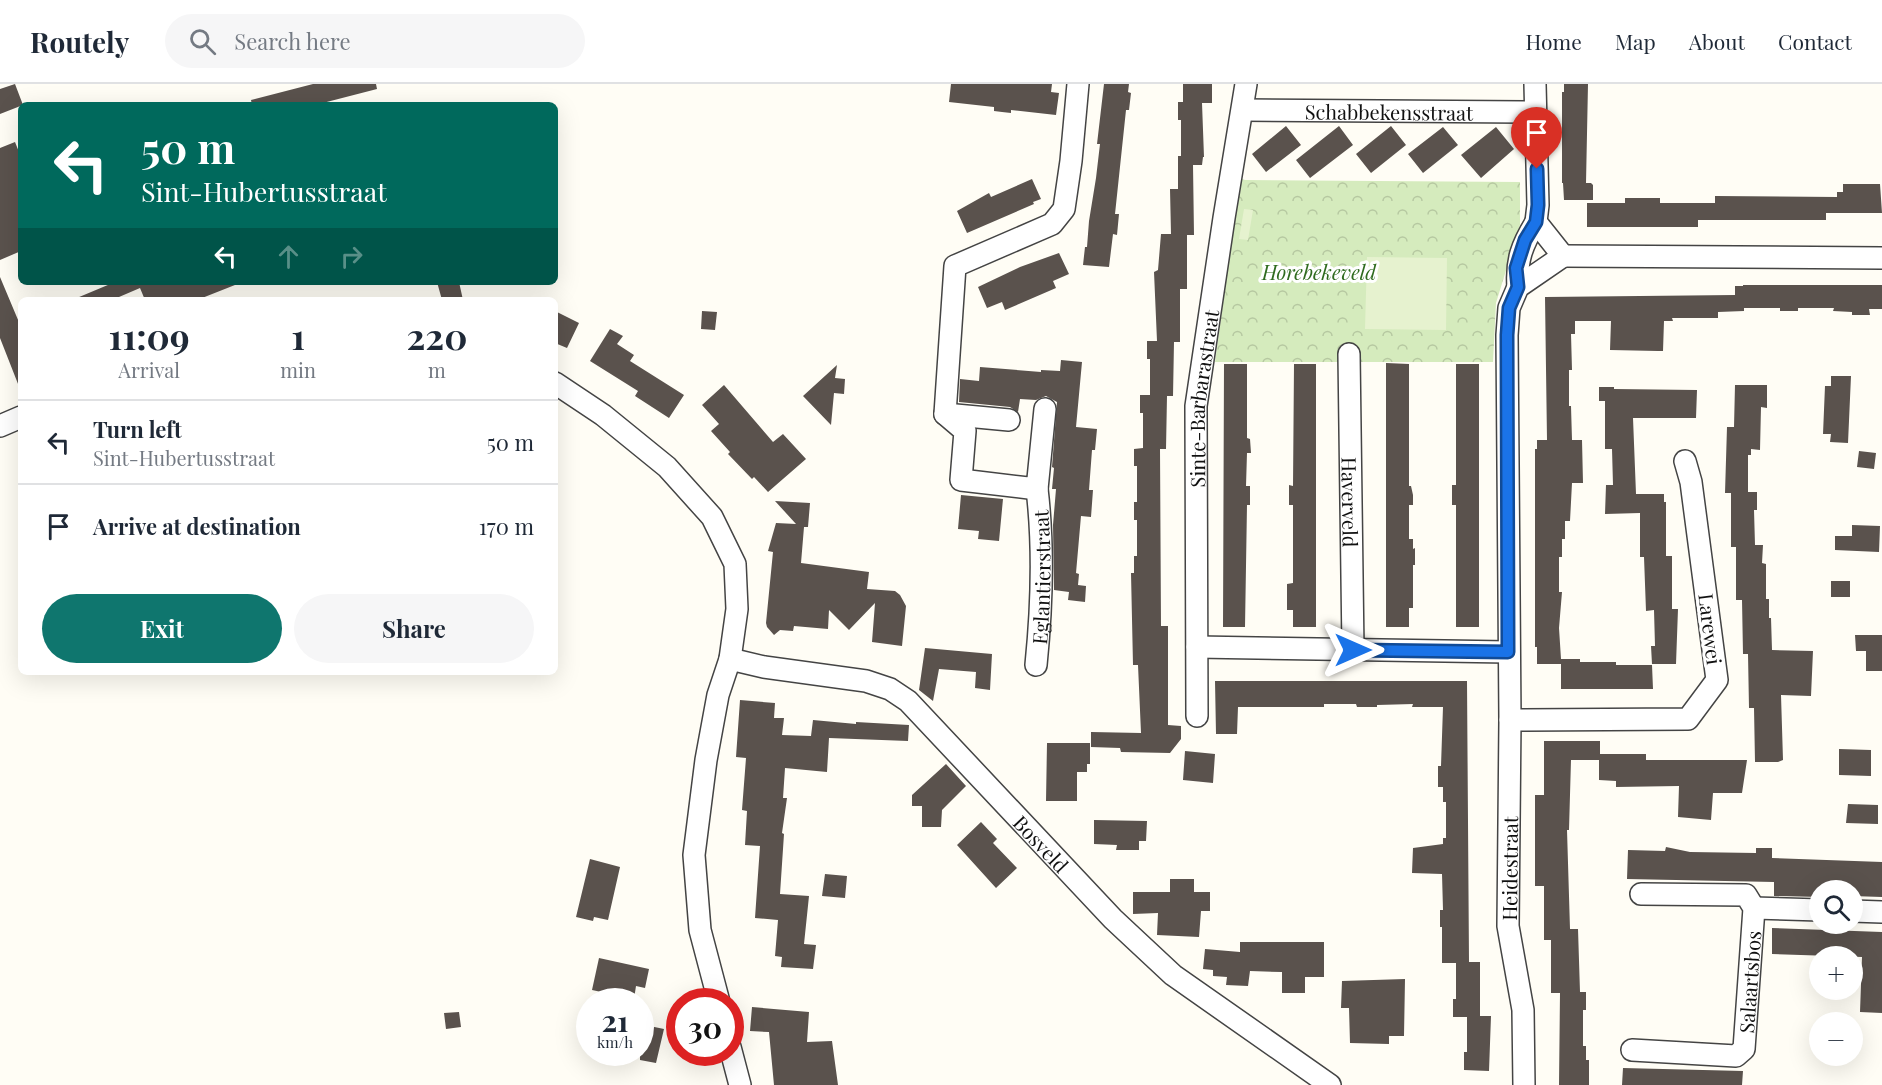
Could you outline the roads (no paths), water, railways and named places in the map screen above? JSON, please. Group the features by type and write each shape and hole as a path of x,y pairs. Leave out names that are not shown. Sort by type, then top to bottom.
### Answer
{"street":[{"path":"1009,420 945,414 955,266 1052,224 1064,209 1078,84"},
{"name":"Sinte-Barbarastraat","path":"1197,716 1196,406 1246,84"},
{"path":"1534,84 1538,205 1536,222 1563,256"},
{"name":"Schabbekensstraat","path":"1243,110 1535,111"},
{"name":"Heidestraat","path":"1524,1085 1523,1010 1508,926 1510,720 1507,335 1509,308 1518,287 1516,268 1525,240 1536,222"},
{"path":"1518,287 1563,256 1882,258"},
{"name":"Haverveld","path":"1349,354 1353,650"},
{"path":"558,384 603,415 667,466 712,517 735,564 737,609 730,659 718,695 706,760 694,855 700,930 715,988"},
{"name":"Eglantierstraat","path":"1036,665 1042,602 1042,532 1037,489 1045,409"},
{"name":"Eglantierstraat","path":"945,414 965,431 961,480 1037,489"},
{"path":"0,426 18,418"},
{"name":"Larewei","path":"1510,720 1688,719 1717,680 1691,482 1685,461"},
{"path":"1197,647 1508,652"},
{"name":"Bosveld","path":"730,659 764,667 866,681 890,689 908,701 1113,919 1173,975 1330,1085"},
{"name":"Salaartsbos","path":"1632,1050 1736,1056 1744,1049 1754,908 1746,895 1641,894"},
{"name":"Salaartsbos","path":"1754,908 1809,910"},
{"path":"1863,911 1882,912"},
{"path":"735,1066 740,1085"}],"park label":[{"name":"Horebekeveld","path":"1319,271"}]}
